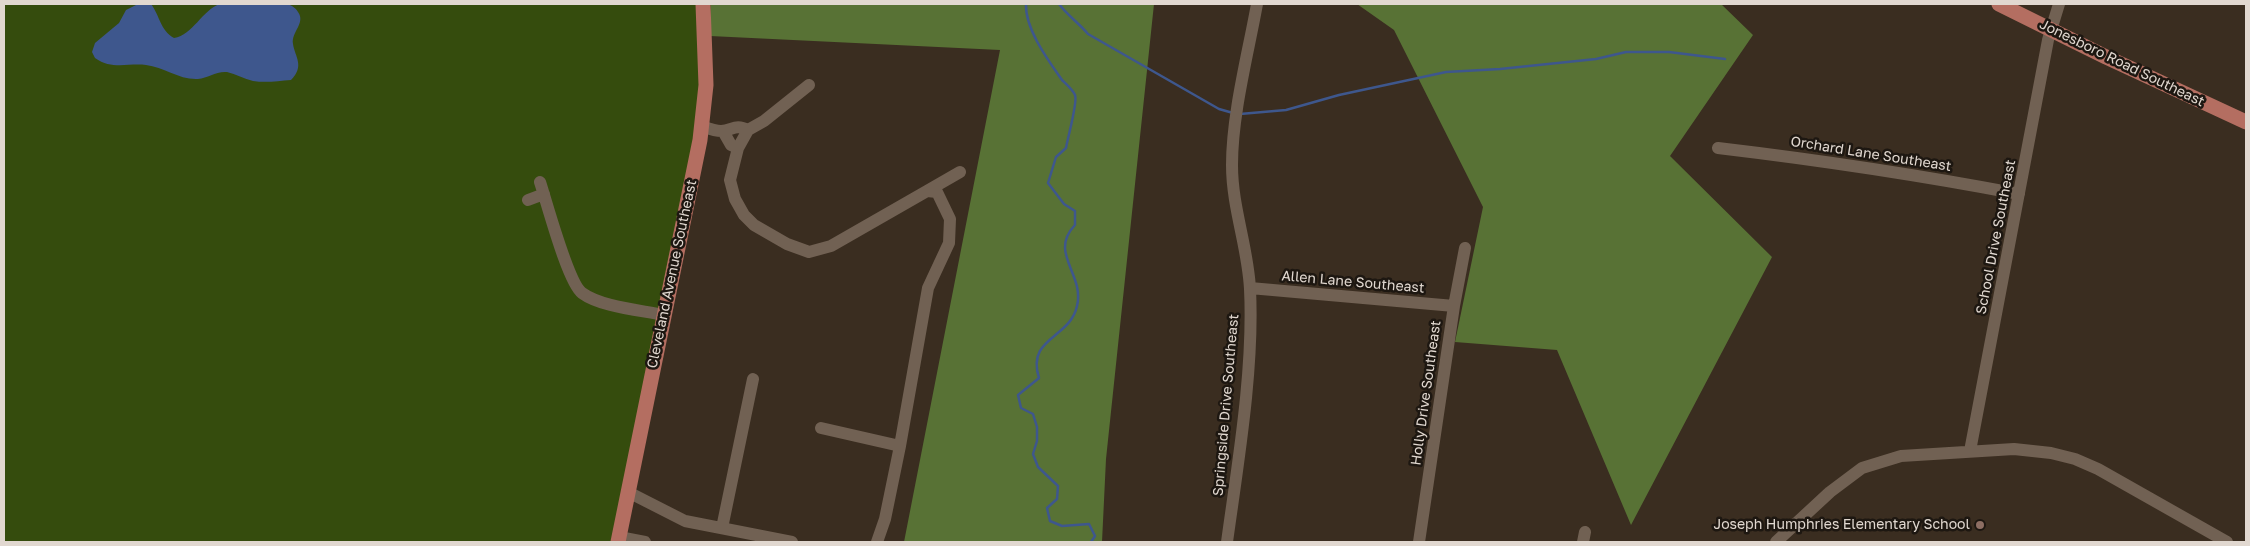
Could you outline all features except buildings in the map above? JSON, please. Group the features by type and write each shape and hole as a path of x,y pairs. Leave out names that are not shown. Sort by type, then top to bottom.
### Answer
{"main road":[{"name":"Cleveland Avenue Southeast","path":"618,540 701,126 706,85 703,4"},
{"name":"Jonesboro Road Southeast","path":"1999,4 2106,57 2246,122"}],"street":[{"name":"Springside Drive Southeast","path":"1227,542 1250,342 1250,288 1234,204 1232,164 1236,122 1257,4"},
{"name":"School Drive Southeast","path":"1970,451 2050,28 2059,4"},
{"path":"809,85 764,121 748,130 738,148 730,180 735,199 744,215 767,234 809,252 831,246 960,172"},
{"path":"701,126 723,131 731,127 742,127 748,130"},
{"path":"723,131 731,145 738,148"},
{"name":"Orchard Lane Southeast","path":"1718,148 1822,160 1938,178 2019,194"},
{"path":"528,200 542,188 570,275 581,292 599,301 664,315"},
{"path":"877,542 885,519 900,446 928,288 949,243 950,218 937,192 927,191"},
{"name":"Holly Drive Southeast","path":"1419,542 1464,248"},
{"name":"Allen Lane Southeast","path":"1250,288 1454,306"},
{"path":"722,528 753,379"},
{"path":"821,428 900,446"},
{"path":"1776,542 1830,492 1862,468 1901,456 2014,450 2051,453 2075,459 2098,469 2227,542"},
{"path":"628,492 685,521 792,542"},
{"path":"618,540 645,542"}],"green space":[{"path":"4,4 711,4 708,108 621,542 4,542"},
{"path":"711,4 1154,4 1106,459 1102,542 904,542 1000,50 710,36"},
{"path":"1357,4 1721,4 1753,35 1670,156 1772,257 1631,525 1557,350 1455,342 1483,207 1394,30"}],"water":[{"path":"252,2 293,6 300,16 293,40 298,70 291,80 253,81 227,72 191,79 153,66 114,65 101,62 95,58 92,52 95,43 119,23 126,10 138,4 151,4 163,27 174,38 187,32 208,11 220,4"}],"waterway":[{"path":"1026,4 1029,24 1038,44 1062,80 1071,89 1076,99 1066,148 1056,157 1048,183 1064,204 1075,211 1075,225 1068,235 1065,245 1078,294 1077,306 1073,317 1043,346 1038,354 1039,378 1018,395 1021,408 1033,414 1037,427 1037,441 1033,454 1038,467 1058,486 1057,499 1047,508 1050,521 1062,526 1089,524 1095,536 1091,542"},
{"path":"1059,4 1088,34 1219,109 1233,113"},
{"path":"1240,114 1286,110 1339,95 1446,72 1500,69 1596,59 1626,52 1669,52 1725,59"}],"place":[{"name":"Joseph Humphries Elementary School","path":"1980,525"}]}
